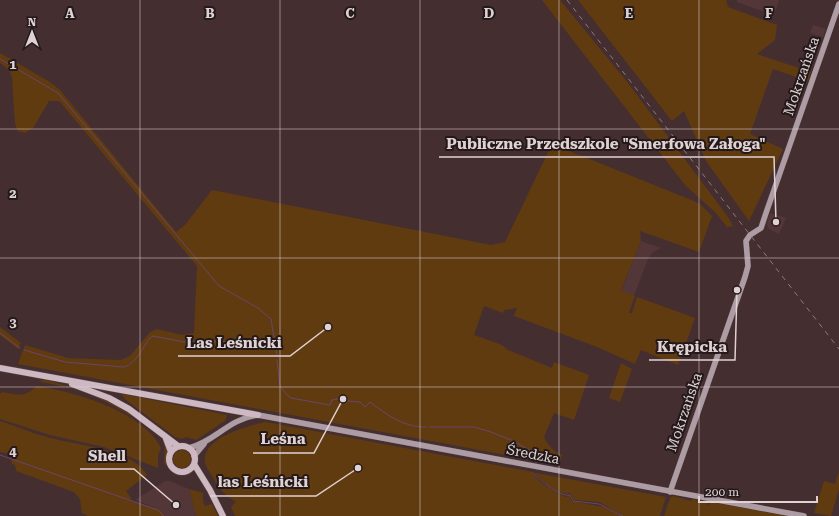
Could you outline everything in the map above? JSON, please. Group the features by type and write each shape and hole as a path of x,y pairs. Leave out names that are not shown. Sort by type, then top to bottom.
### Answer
{"main road":[{"name":"Mokrzańska","path":"670,492 745,277 748,266 746,242 750,235 761,228 763,223 839,4"},
{"path":"0,368 258,415"},
{"path":"59,379 90,390 122,406 150,424 178,446 189,448 206,440 237,420 258,415"},
{"name":"Średzka","path":"258,415 804,516"},
{"path":"165,436 171,452"},
{"path":"194,456 206,440"},
{"path":"178,446 171,452 169,459 171,466 178,471 187,470 194,464"},
{"path":"189,448 194,456 194,464 201,479 210,490 223,516"},
{"path":"187,470 201,479"}],"shaded area":[{"path":"542,0 560,0 628,83 728,217 733,226 727,227 716,213 685,185"},
{"path":"578,0 726,0 728,7 777,25 775,40 757,54 811,72 808,81 773,69 750,134 783,149 749,221 706,161 684,111 672,121"},
{"path":"737,0 779,0 775,13 759,10 737,2"},
{"path":"813,25 826,29 823,37 810,33"},
{"path":"0,53 50,82 60,90 176,232 185,225 212,190 491,245 505,242 552,144 694,201 700,204 712,216 699,252 640,231 641,241 621,290 635,296 629,313 632,313 637,297 695,318 678,365 641,350 635,364 597,347 514,316 517,308 504,310 503,313 484,306 474,335 502,345 508,350 552,368 554,362 589,375 574,420 554,413 544,437 552,448 562,455 559,465 18,364 25,345 68,358 121,360 130,356 150,332 157,329 182,335 194,333 197,266 61,103 58,101 49,101 33,128 25,133 18,131 15,124 12,77 9,70 0,63"},
{"path":"770,213 786,218 779,234 769,229 767,225"},
{"path":"641,241 661,248 653,252 648,259 634,296 621,291"},
{"path":"0,327 21,343 18,349 0,335"},
{"path":"621,363 632,369 620,402 609,398"},
{"path":"45,380 79,390 102,399 145,422 161,438 126,412 91,395 38,381"},
{"path":"37,386 88,398 124,414 139,424 152,435 161,448 158,455 158,468 104,447 50,435 0,419 0,394 2,392 21,395"},
{"path":"122,394 227,415 226,420 196,440 186,437 182,439 175,437 125,399"},
{"path":"0,421 48,437 106,450 131,460 141,467 147,475 126,491 132,499 124,499 159,509 165,516 88,516 82,513 80,499 74,492 16,471 15,465 12,464 10,454 0,452"},
{"path":"266,422 533,472 542,483 566,497 569,495 571,501 604,507 622,516 235,516 231,507 236,502 221,489 206,466 205,458 207,451 220,438 230,433"},
{"path":"162,440 168,450 165,466 165,449"},
{"path":"182,450 188,453 191,459 188,465 182,468 176,465 173,459 176,453"},
{"path":"839,472 839,489 831,516 814,513 824,481 835,484"},
{"path":"536,473 666,497 660,516 624,516 599,502 574,500 570,493 565,494 556,491 536,475"},
{"path":"165,481 170,481 189,489 196,516 165,516 159,509 135,500"},
{"path":"189,489 203,493 203,501 205,506 212,504 218,516 196,516"},
{"path":"673,496 691,501 692,499 707,502 708,506 711,502 788,516 664,516 670,498"}],"waterway":[{"path":"0,59 58,93 219,286 258,308 271,319 277,356"},
{"path":"0,333 20,348"},
{"path":"24,350 65,362 123,367 127,366 134,360 149,339 153,336 184,342 257,341 274,343"},
{"path":"277,360 280,386 291,398 330,405 332,400 347,397 348,401 360,402 365,407 370,402 383,412 404,423 419,427 427,427"},
{"path":"430,427 474,427 491,432 511,440 537,454 536,463"},
{"path":"0,455 158,510 164,516"},
{"path":"534,473 551,488 561,494 570,495 573,501 599,504 623,516"}],"railway":[{"path":"567,0 839,349"}],"place":[{"name":"Publiczne Przedszkole \"Smerfowa Załoga\"","path":"776,222"},
{"name":"Krępicka","path":"737,290"},
{"name":"Las Leśnicki","path":"328,327"},
{"name":"Leśna","path":"343,399"},
{"name":"las Leśnicki","path":"358,468"},
{"name":"Shell","path":"176,505"}]}
